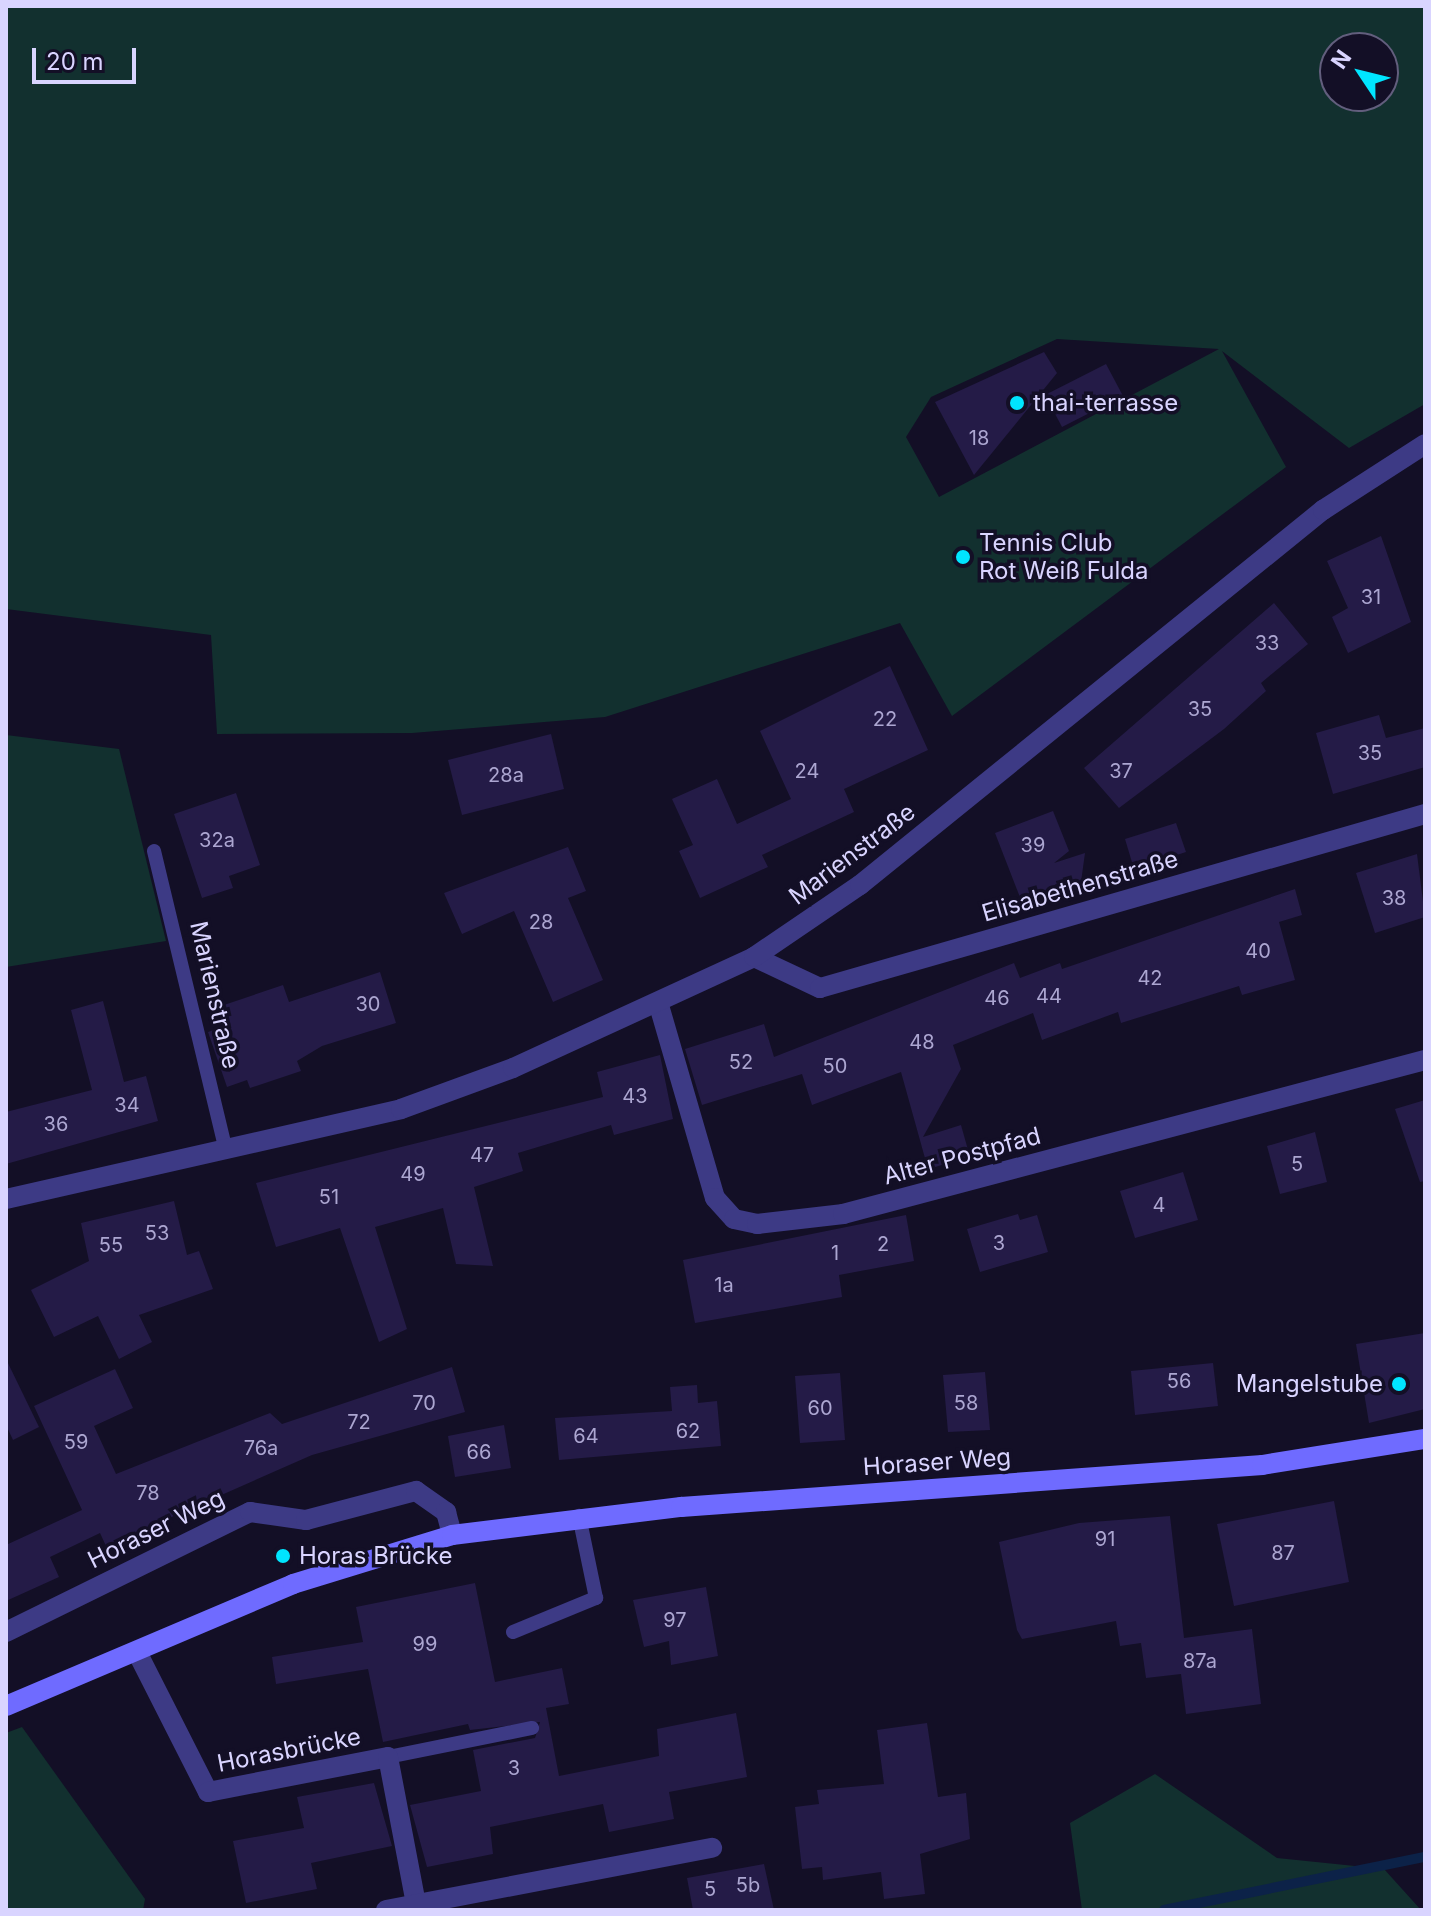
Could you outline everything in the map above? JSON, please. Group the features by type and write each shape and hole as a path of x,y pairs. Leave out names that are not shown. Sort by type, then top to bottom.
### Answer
{"main road":[{"name":"Horaser Weg","path":"6,1706 293,1584 452,1535 579,1516 1262,1465 1425,1439"}],"street":[{"name":"Marienstraße","path":"6,1199 226,1152 401,1109 658,1002 754,957 860,885 1323,510 1425,444"},
{"name":"Elisabethenstraße","path":"754,957 820,988 1425,814"},
{"name":"Alter Postpfad","path":"658,1002 715,1198 734,1219 757,1224 843,1214 1425,1060"},
{"name":"Horaser Weg","path":"6,1632 250,1512 306,1520 416,1491 446,1512 452,1535"},
{"name":"Horasbrücke","path":"137,1652 208,1792 388,1757 416,1904"},
{"path":"386,1910 712,1848"}],"lane":[{"name":"Marienstraße","path":"154,851 226,1152"},
{"path":"513,1632 596,1598 579,1516"},
{"path":"388,1757 532,1728"}],"green space":[{"path":"6,6 1425,6 1425,404 1349,448 1222,351 1286,467 952,716 900,623 605,717 412,733 217,734 211,635 6,609","holes":["1057,339 1219,349 939,497 906,437 931,397"]},
{"path":"6,735 119,749 166,941 6,967"},
{"path":"22,1727 145,1899 143,1910 6,1910 6,1733"},
{"path":"1155,1774 1277,1858 1384,1869 1421,1910 1082,1910 1070,1823"}],"building":[{"path":"1044,352 1057,373 974,475 935,402"},
{"path":"1106,364 1123,396 1062,427 1045,395"},
{"path":"1381,536 1411,622 1348,653 1332,617 1348,608 1327,561"},
{"path":"1274,603 1308,644 1261,683 1266,691 1224,729 1119,808 1084,768"},
{"path":"890,666 928,750 844,789 854,812 762,855 768,867 700,898 679,851 693,845 672,799 717,779 737,824 791,799 760,731"},
{"path":"1379,715 1386,738 1425,728 1425,767 1333,794 1316,733"},
{"path":"551,734 564,789 462,815 448,760"},
{"path":"236,793 260,865 229,876 233,888 202,898 174,814"},
{"path":"1053,811 1069,851 1054,863 1085,853 1081,882 1023,905 995,833"},
{"path":"1176,823 1186,852 1134,869 1125,839"},
{"path":"568,847 586,891 568,898 603,980 553,1002 514,911 462,934 444,893"},
{"path":"1417,854 1425,917 1375,933 1356,873"},
{"path":"1295,889 1302,915 1279,922 1295,980 1242,995 1239,986 1121,1023 1118,1012 1042,1040 1033,1013 953,1045 961,1069 923,1137 961,1125 970,1157 928,1169 901,1072 812,1105 802,1074 702,1105 685,1049 764,1024 774,1057 1014,963 1020,978 1060,963 1062,969"},
{"path":"380,972 396,1023 322,1046 297,1061 301,1071 250,1088 247,1080 227,1087 208,1032 228,1025 221,1006 283,985 289,1002"},
{"path":"103,1001 124,1082 146,1076 158,1121 6,1164 6,1112 92,1090 71,1010"},
{"path":"660,1055 673,1119 614,1135 611,1125 518,1153 523,1171 474,1187 493,1266 456,1264 443,1208 375,1227 407,1329 379,1342 340,1228 276,1247 256,1183 603,1097 597,1072"},
{"path":"1425,1100 1425,1181 1420,1182 1395,1109"},
{"path":"1315,1132 1327,1182 1280,1194 1267,1146"},
{"path":"1183,1172 1198,1220 1135,1238 1120,1191"},
{"path":"174,1201 187,1255 199,1251 213,1289 139,1315 152,1342 119,1359 98,1316 54,1337 31,1290 89,1261 81,1223"},
{"path":"1018,1214 1020,1220 1037,1215 1048,1252 980,1272 967,1229"},
{"path":"906,1215 914,1261 839,1275 842,1297 695,1323 683,1260"},
{"path":"1425,1333 1425,1409 1369,1423 1356,1344"},
{"path":"6,1359 39,1427 13,1440 6,1425"},
{"path":"1213,1363 1218,1406 1135,1415 1131,1371"},
{"path":"452,1367 465,1412 312,1455 106,1546 100,1533 50,1557 59,1577 6,1601 6,1545 82,1510 34,1406 115,1369 133,1408 94,1426 116,1474 270,1413 282,1424"},
{"path":"985,1372 990,1430 948,1432 943,1375"},
{"path":"840,1373 845,1440 800,1443 795,1376"},
{"path":"697,1385 698,1403 717,1401 721,1446 559,1460 555,1418 672,1411 670,1387"},
{"path":"504,1425 511,1468 455,1477 448,1436"},
{"path":"1334,1501 1349,1582 1234,1606 1217,1524"},
{"path":"1170,1516 1184,1638 1252,1629 1261,1704 1186,1714 1181,1674 1146,1678 1141,1643 1120,1646 1116,1621 1022,1639 1017,1630 999,1542 1079,1523"},
{"path":"475,1583 495,1682 562,1668 569,1704 546,1708 559,1776 659,1756 657,1729 736,1713 747,1777 669,1792 674,1819 609,1832 603,1804 490,1827 493,1854 427,1867 410,1805 481,1791 473,1750 535,1738 540,1722 470,1730 468,1724 383,1742 368,1669 276,1684 272,1657 363,1642 356,1607"},
{"path":"706,1587 718,1656 671,1665 669,1641 644,1647 633,1600"},
{"path":"927,1723 938,1797 966,1793 970,1839 920,1854 925,1894 884,1899 881,1872 823,1880 822,1867 802,1869 795,1807 819,1804 817,1790 884,1784 877,1730"},
{"path":"374,1783 392,1846 311,1863 317,1889 246,1903 233,1841 304,1828 297,1797"},
{"path":"764,1864 774,1910 693,1910 687,1878"}],"waterway":[{"path":"1164,1910 1425,1857"}],"place":[{"name":"thai-terrasse","path":"1017,403"},
{"name":"Tennis Club Rot Weiß Fulda","path":"963,557"},
{"name":"Mangelstube","path":"1399,1384"},
{"name":"Horas Brücke","path":"283,1556"}]}
